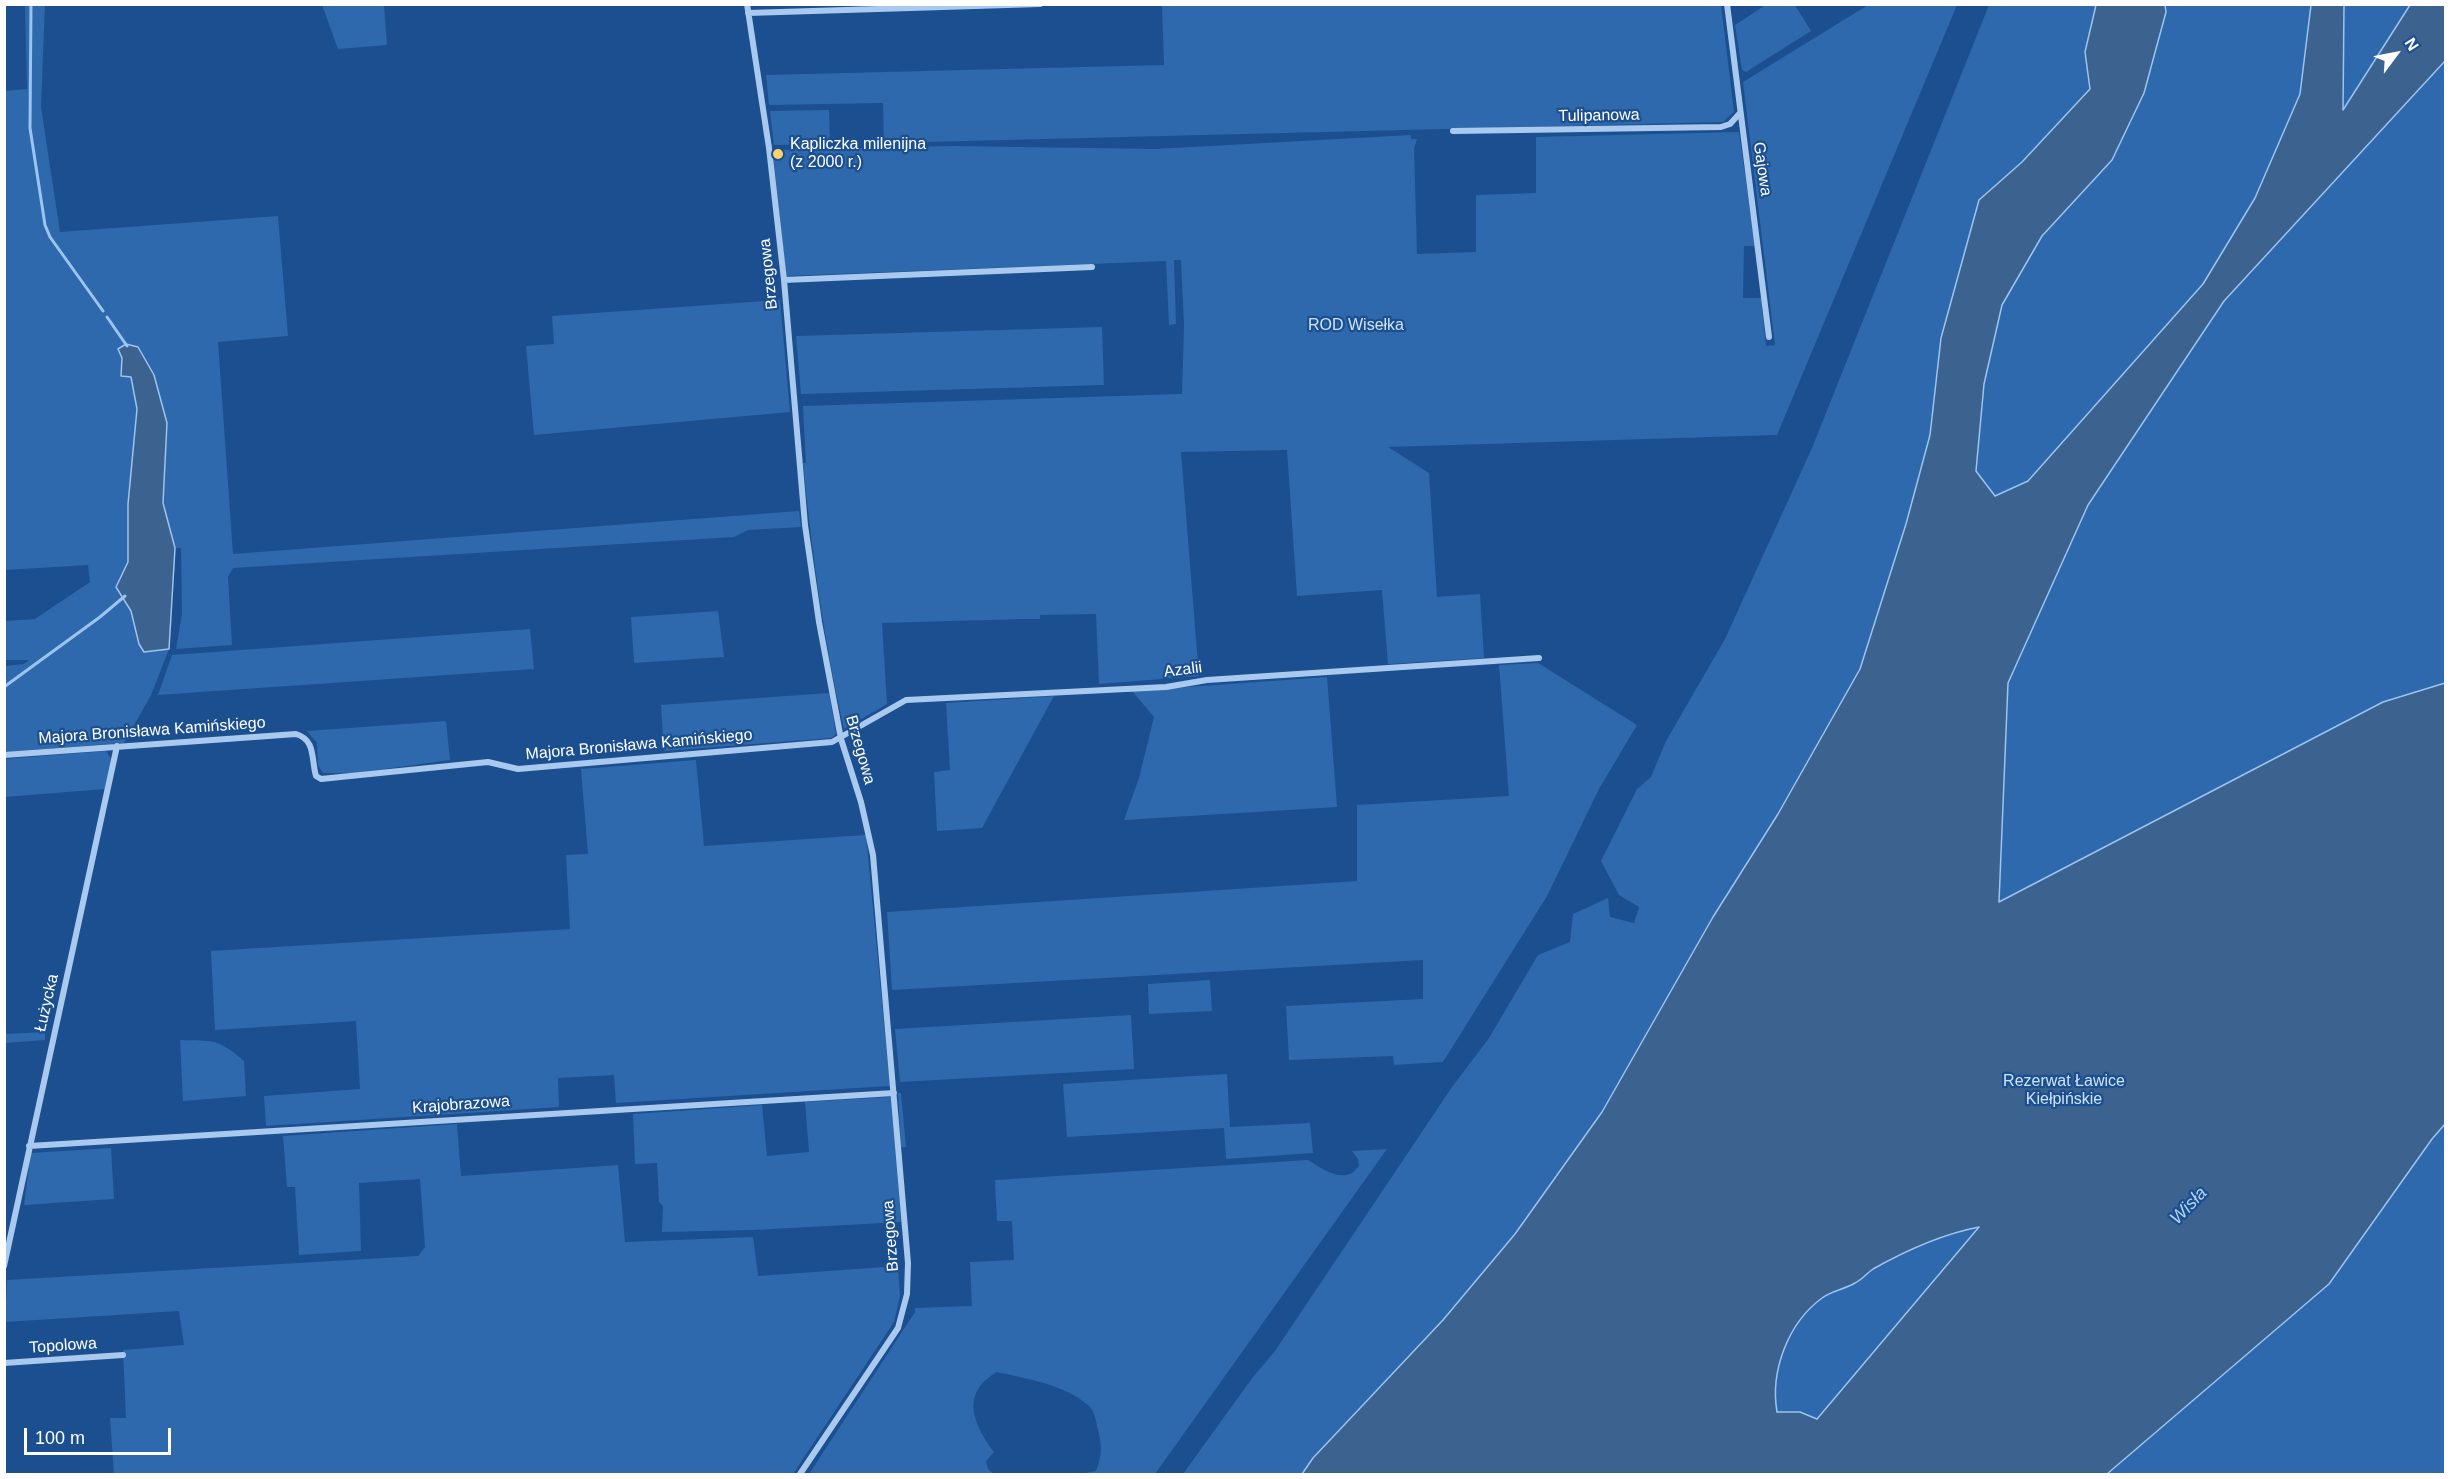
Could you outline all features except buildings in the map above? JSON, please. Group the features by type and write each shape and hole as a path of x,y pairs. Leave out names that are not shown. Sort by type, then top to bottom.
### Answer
{"street":[{"name":"Brzegowa","path":"747,4 769,148 784,280 806,525 819,622 841,739 861,802 873,855 908,1263 904,1306 898,1328 800,1474"},
{"path":"748,13 1040,4"},
{"name":"Gajowa","path":"1727,4 1769,337"},
{"name":"Tulipanowa","path":"1453,131 1722,128 1730,124 1740,113"},
{"path":"784,280 1092,267"},
{"name":"Azalii","path":"841,739 906,700 1166,687 1207,681 1539,658"},
{"name":"Majora Bronisława Kamińskiego","path":"4,755 296,734 307,739 310,744 316,776 321,779 488,762 518,769 832,742 841,739"},
{"name":"Łużycka","path":"4,1266 117,746"},
{"name":"Krajobrazowa","path":"29,1146 894,1093"},
{"name":"Topolowa","path":"4,1363 123,1355"}],"green space":[{"path":"1767,4 1795,5 1811,31 1746,72 1742,70 1735,25"},
{"path":"25,5 45,5 41,107 60,232 278,216 288,336 218,342 233,554 799,511 801,527 748,530 734,537 233,568 228,577 232,645 176,649 182,614 181,548 175,548 163,503 167,423 118,350 122,358 121,376 131,377 137,409 128,504 128,562 116,587 131,611 144,652 169,649 151,695 124,743 5,752 5,666 24,664 29,660 5,660 5,621 35,619 90,582 88,565 5,570 4,91 27,89"},
{"path":"322,5 384,5 387,45 338,49"},
{"path":"1162,5 1721,5 1734,112 1723,122 884,143 883,103 769,105 766,75 1164,65"},
{"name":"ROD Wisełka","path":"1868,5 1957,5 1777,435 1388,447 1429,473 1437,597 1480,594 1484,658 1388,664 1382,590 1297,596 1287,450 1181,452 1199,676 1099,684 1096,614 1040,615 1040,619 882,623 887,704 844,729 819,597 810,530 803,463 806,463 803,406 1182,394 1184,325 1181,260 1174,260 1176,324 1169,325 1166,261 786,276 774,162 775,150 953,146 1155,149 1411,135 1411,139 1417,139 1414,148 1417,254 1476,252 1476,195 1536,193 1536,137 1739,132 1755,246 1744,246 1743,298 1761,298 1766,346 1775,345 1743,82"},
{"name":"Rezerwat Ławice Kiełpińskie","path":"1989,5 2445,5 2445,1474 1183,1474 1253,1377 1275,1351 1452,1087 1489,1038 1538,955 1570,942 1573,914 1608,898 1610,917 1634,923 1639,907 1619,895 1601,861 1637,789 1651,777 1666,741 1725,639 1812,448"},
{"path":"829,110 830,144 774,145 770,111"},
{"path":"780,300 790,412 534,435 526,346 554,344 552,316"},
{"path":"1102,327 1104,385 801,394 796,336"},
{"path":"718,611 724,657 634,663 631,617"},
{"path":"530,629 534,669 158,695 172,655"},
{"path":"1538,663 1637,725 1599,789 1547,896 1443,1062 1394,1065 1393,1056 1289,1060 1286,1006 1423,999 1423,960 892,990 887,912 1357,881 1357,805 1509,796 1499,665"},
{"path":"1327,677 1337,807 1124,820 1139,778 1154,717 1132,691"},
{"path":"829,693 836,734 831,738 664,751 661,705"},
{"path":"1054,696 982,828 937,831 934,772 950,770 946,703"},
{"path":"446,721 450,760 355,773 323,773 318,765 317,743 307,731"},
{"path":"106,751 111,759 105,789 5,797 5,759"},
{"path":"696,760 704,846 866,835 890,1086 616,1103 614,1075 558,1078 559,1107 266,1126 264,1096 360,1089 356,1021 215,1030 211,951 570,929 566,855 588,854 581,769"},
{"path":"1210,980 1212,1011 1149,1014 1148,984"},
{"path":"1131,1015 1134,1069 900,1082 895,1029"},
{"path":"45,1032 45,1040 5,1043 5,1034"},
{"path":"180,1040 215,1042 228,1048 244,1061 246,1096 183,1101"},
{"path":"1227,1074 1230,1127 1310,1123 1313,1153 1226,1159 1224,1128 1067,1137 1063,1084"},
{"path":"898,1093 901,1093 906,1147 901,1147"},
{"path":"891,1097 901,1222 754,1230 662,1232 663,1206 659,1202 657,1163 635,1164 633,1114 762,1105 767,1156 809,1152 805,1102"},
{"path":"457,1124 461,1176 618,1165 625,1242 753,1237 758,1276 898,1266 900,1296 894,1322 793,1474 114,1474 110,1418 126,1418 123,1350 184,1345 179,1311 5,1322 7,1280 418,1256 425,1247 420,1179 359,1183 361,1251 299,1255 295,1187 287,1187 283,1136"},
{"path":"111,1148 114,1199 24,1205 31,1153"},
{"path":"1387,1149 1155,1474 1080,1474 1096,1471 1100,1456 1099,1435 1090,1407 1056,1387 997,1372 985,1380 974,1399 976,1420 980,1431 994,1452 986,1461 988,1469 994,1474 809,1474 915,1312 915,1308 972,1306 970,1262 1014,1260 1012,1221 997,1221 995,1180 1308,1160 1334,1174 1347,1175 1359,1166 1358,1159 1352,1151"}],"water":[{"name":"Rezerwat Ławice Kiełpińskie","path":"2096,5 2165,5 2166,12 2144,93 2112,160 2042,236 2002,305 1984,384 1976,471 1995,496 2028,481 2203,284 2255,198 2300,94 2311,5 2344,5 2343,110 2410,5 2445,5 2445,61 2224,301 2088,505 2008,683 1999,902 2383,702 2445,683 2445,1124 2329,1284 2107,1474 1302,1474 1313,1458 1443,1320 1515,1234 1602,1112 1713,917 1778,814 1860,669 1906,524 1930,435 1941,338 1979,200 2022,162 2090,89 2085,52","holes":["1979,1227 1817,1419 1800,1412 1777,1412 1776,1380 1784,1349 1791,1334 1810,1308 1822,1298 1858,1282 1885,1262 1938,1239"]},
{"path":"126,344 138,347 154,375 167,423 163,503 175,548 169,649 144,652 139,644 131,611 116,587 128,562 128,504 137,409 131,377 121,376 122,358 118,349"}],"waterway":[{"path":"31,4 30,128 45,225 50,237 103,311"},
{"path":"107,317 127,346"},
{"path":"4,687 125,596"}],"place":[{"name":"Kapliczka milenijna (z 2000 r.)","path":"778,154"}],"water label":[{"name":"Wisła","path":"2189,1206"}]}
